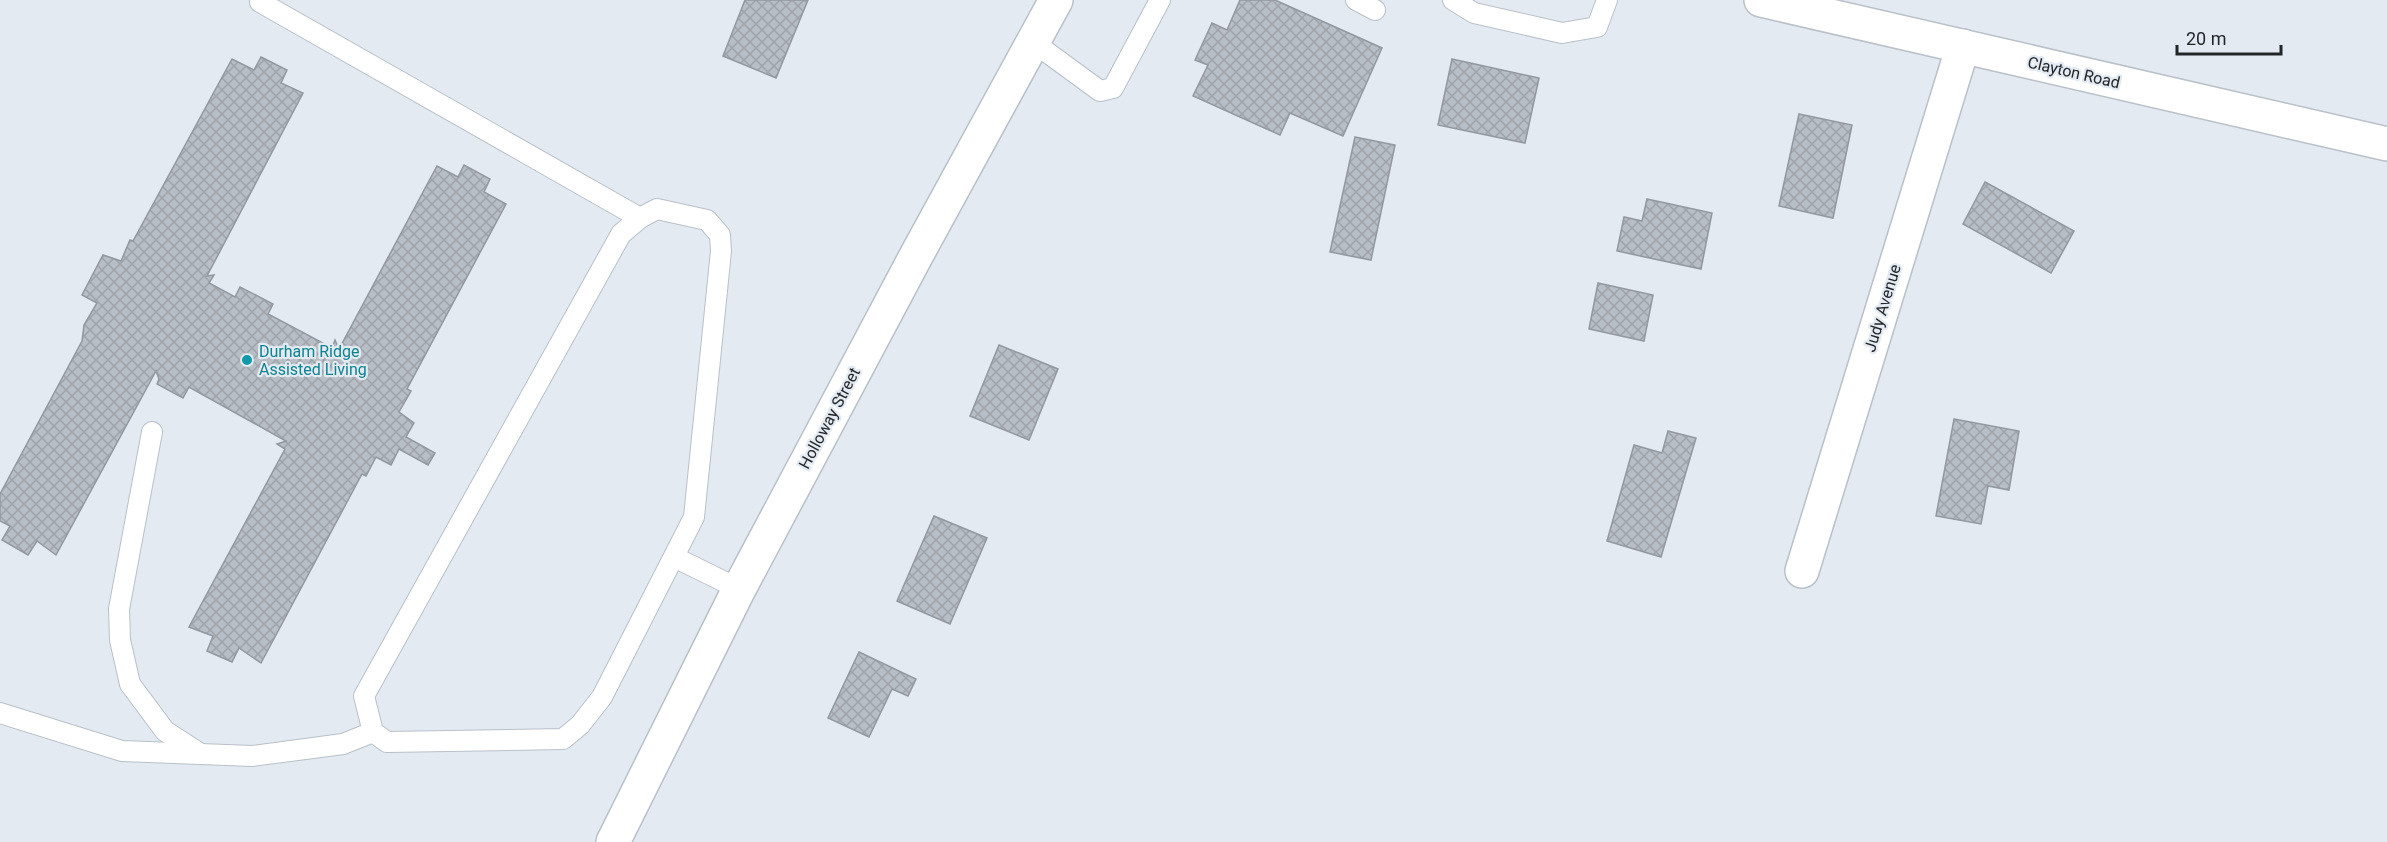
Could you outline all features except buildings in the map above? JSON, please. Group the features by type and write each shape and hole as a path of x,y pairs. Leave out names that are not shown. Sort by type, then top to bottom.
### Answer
{"main road":[{"name":"Holloway Street","path":"613,842 739,589 916,256 1056,0"},
{"name":"Clayton Road","path":"1761,0 2387,144"},
{"name":"Judy Avenue","path":"1802,571 1963,46"}],"lane":[{"path":"1356,0 1375,10"},
{"path":"1453,0 1474,13 1562,33 1597,27 1607,0"},
{"path":"260,2 640,218"},
{"path":"1033,42 1100,91 1113,88 1155,2"},
{"path":"657,209 706,220 720,235 721,251 694,517 674,557 602,697 580,725 563,739 400,743 387,742 373,732 364,696 621,234 640,218 657,209"},
{"path":"152,432 119,609 120,640 130,684 165,731 201,754"},
{"path":"674,557 739,589"},
{"path":"0,713 122,751 252,756 343,744 373,732"}],"place":[{"name":"Durham Ridge Assisted Living","path":"247,360"}]}
